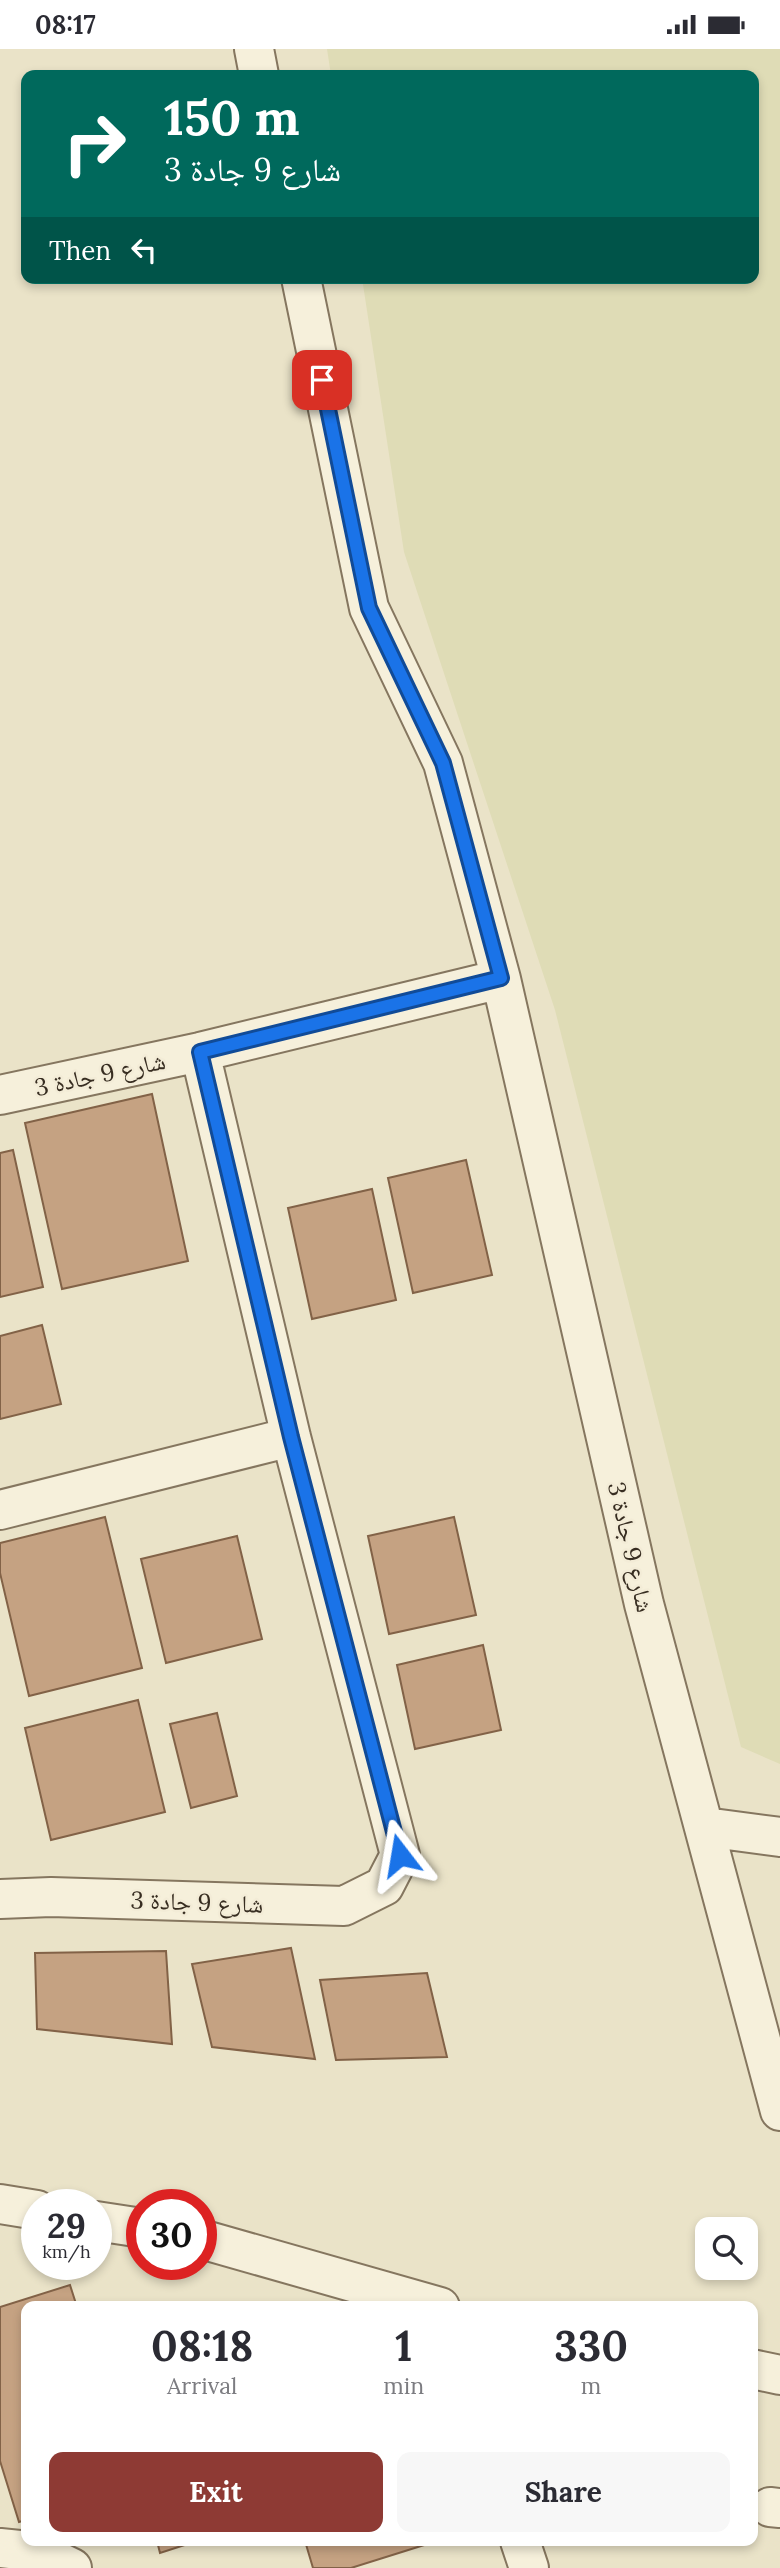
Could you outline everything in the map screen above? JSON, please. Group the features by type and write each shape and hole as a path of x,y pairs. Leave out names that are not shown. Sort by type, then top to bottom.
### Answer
{"street":[{"path":"254,49 259,70"},
{"name":"شارع 9 جادة 3","path":"302,284 369,608 443,763 501,978 644,1604 780,2111"},
{"name":"شارع 9 جادة 3","path":"0,1095 200,1052 501,978"},
{"name":"شارع 9 جادة 3","path":"0,1899 51,1897 344,1906 384,1886 400,1855 291,1437 200,1052"},
{"path":"0,1510 291,1437"},
{"path":"705,1827 780,1837"},
{"path":"0,2178 0,2204 21,2207"},
{"path":"217,2244 419,2301"},
{"path":"758,2370 780,2375"},
{"path":"522,2546 529,2568"},
{"path":"0,2548 39,2552 72,2568"}],"shaded area":[{"path":"327,49 780,49 780,1764 741,1747 555,1010 404,552 363,284 759,284 759,70 330,70"}],"building":[{"path":"152,1094 188,1261 62,1289 25,1123"},
{"path":"13,1150 43,1287 0,1297 0,1153"},
{"path":"466,1160 492,1275 413,1293 388,1178"},
{"path":"372,1189 396,1300 312,1319 288,1208"},
{"path":"42,1325 61,1404 0,1419 0,1336"},
{"path":"105,1517 142,1668 29,1696 0,1573 0,1543"},
{"path":"454,1517 476,1615 389,1634 368,1536"},
{"path":"237,1536 262,1639 166,1663 141,1559"},
{"path":"483,1645 501,1730 415,1749 397,1665"},
{"path":"138,1700 165,1812 51,1840 25,1728"},
{"path":"217,1713 237,1796 191,1808 170,1724"},
{"path":"291,1948 315,2059 212,2047 192,1964"},
{"path":"166,1951 172,2044 37,2029 35,1953"},
{"path":"427,1973 447,2057 336,2060 320,1980"},
{"path":"70,2285 75,2301 21,2301 19,2522 0,2461 0,2307"},
{"path":"158,2546 182,2546 160,2553"},
{"path":"306,2546 421,2546 351,2568 313,2568"}],"route":[{"path":"322,380 369,608 443,763 501,978 200,1052 291,1437 400,1855"}]}
